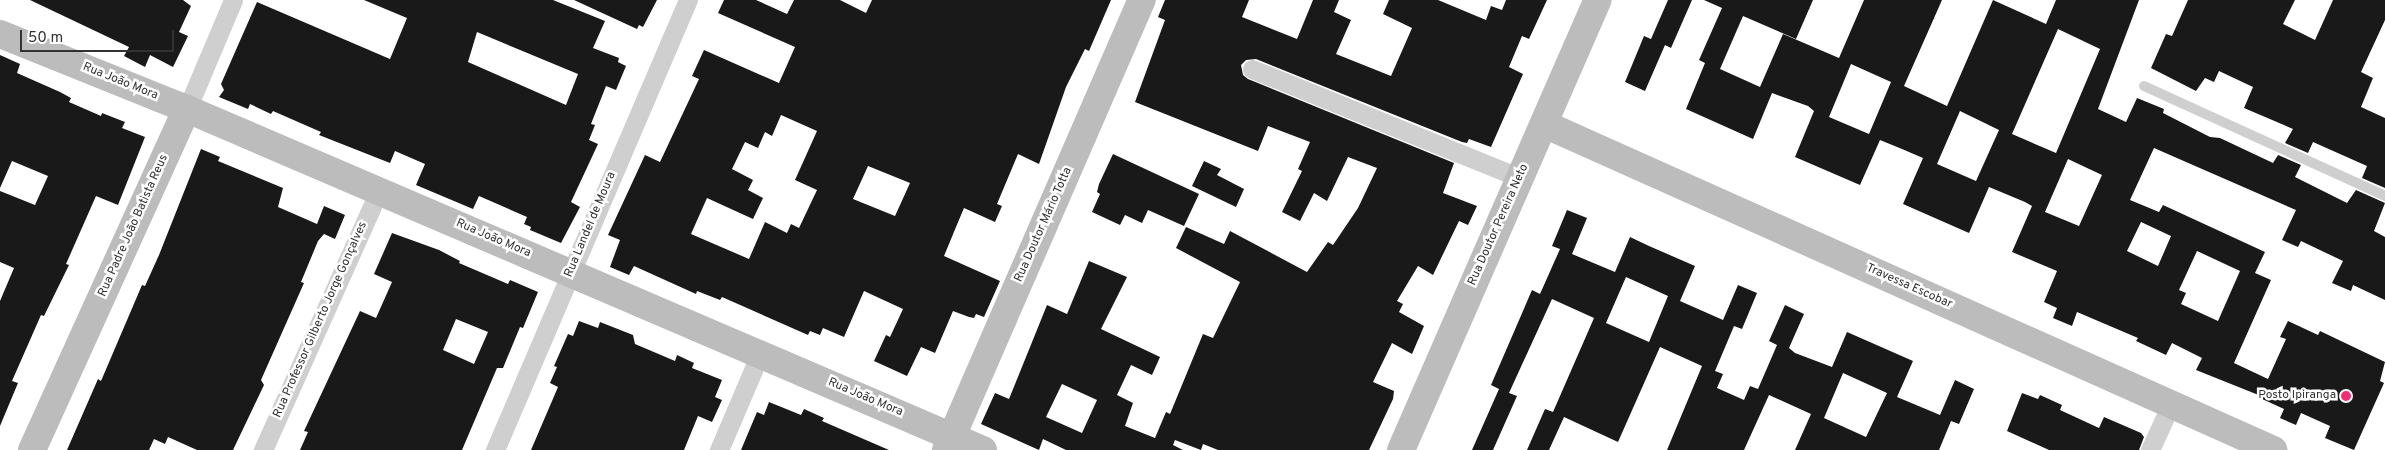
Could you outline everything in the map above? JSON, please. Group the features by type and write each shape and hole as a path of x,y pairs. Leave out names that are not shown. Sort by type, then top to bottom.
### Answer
{"street":[{"name":"Rua Padre João Batista Reus","path":"32,450 187,109 234,0"},
{"name":"Rua Landel de Moura","path":"495,450 688,0"},
{"name":"Rua Doutor Mário Totta","path":"950,443 1142,0"},
{"name":"Rua Doutor Pereira Neto","path":"1401,450 1598,0"},
{"name":"Rua João Mora","path":"0,34 187,109 570,272 760,354 950,443 983,450"},
{"path":"1252,69 1520,178"},
{"name":"Travessa Escobar","path":"1544,124 2274,450"},
{"name":"Rua Professor Gilberto Jorge Gonçalves","path":"263,450 379,191"},
{"path":"720,450 760,354"},
{"path":"2150,450 2171,404"}],"lane":[{"path":"2144,86 2385,196"}],"building":[{"path":"30,0 183,0 191,6 179,32 188,36 173,67 150,55 145,67 124,56 129,47"},
{"path":"364,0 553,0 605,21 593,48 619,58 618,62 626,66 616,90 606,86 591,124 595,125 589,140 598,144 571,202 580,207 561,243 530,230 531,227 524,224 527,217 479,196 473,209 416,185 425,164 395,151 390,163 319,135 321,132 273,111 271,114 250,104 248,109 219,97 224,90 221,84 257,2 390,59 407,18","holes":["477,32 578,74 566,105 468,62"]},
{"path":"574,0 657,0 643,27 639,25 637,29"},
{"path":"724,0 756,0 787,14 794,0 840,0 866,13 872,0 1111,0 1089,51 1085,49 1066,87 1039,164 1018,154 997,204 1002,206 995,222 964,208 944,256 1000,281 984,317 976,314 974,318 953,311 935,353 921,347 907,376 874,361 886,335 890,337 903,309 864,291 844,337 823,328 820,335 810,331 808,335 722,297 720,300 697,291 696,294 634,266 629,275 610,267 620,240 608,235 645,155 660,162 699,79 692,76 704,50 779,83 795,47 718,13","holes":["781,115 817,131 795,180 817,190 799,228 791,224 787,233 765,222 749,259 691,234 707,198 753,219 763,198 748,190 753,180 732,169 745,142 758,148 765,132 772,136","868,166 910,183 895,216 853,199"]},
{"path":"1165,0 1249,0 1242,17 1297,39 1313,0 1339,0 1334,12 1351,20 1336,54 1391,76 1412,28 1383,14 1389,0 1438,0 1486,20 1491,6 1502,10 1506,0 1547,0 1529,39 1522,36 1509,67 1523,74 1491,147 1469,139 1467,143 1462,142 1256,59 1246,60 1241,65 1243,75 1248,79 1454,163 1443,193 1477,206 1468,225 1459,221 1433,275 1418,266 1397,301 1403,304 1399,312 1424,326 1412,354 1392,343 1373,382 1394,391 1393,399 1369,450 1218,450 1203,444 1201,450 1175,440 1173,445 1183,450 1066,450 1043,439 1039,450 981,424 995,393 1009,399 1047,305 1067,314 1089,261 1127,277 1101,329 1160,357 1152,375 1131,365 1117,395 1133,403 1125,426 1155,438 1166,412 1170,414 1203,334 1213,338 1240,282 1176,248 1186,227 1224,244 1230,231 1307,272 1328,242 1333,245 1358,208 1377,168 1348,157 1327,201 1314,193 1300,221 1282,212 1302,171 1298,169 1310,142 1268,126 1258,151 1135,102 1165,20 1158,17","holes":["1062,384 1097,400 1082,433 1046,417"]},
{"path":"1668,0 1692,0 1671,48 1665,45 1645,91 1625,82 1644,36 1651,39"},
{"path":"1704,0 1813,0 1796,39 1743,16 1720,69 1760,87 1783,34 1839,58 1864,0 1942,0 1904,86 1947,106 1993,0 2046,24 2056,0 2139,0 2098,109 2126,122 2137,98 2164,109 2163,113 2210,137 2220,138 2273,163 2278,155 2301,165 2295,177 2347,203 2356,190 2385,203 2374,231 2385,237 2385,300 2353,285 2351,291 2332,283 2343,261 2301,241 2298,247 2282,240 2296,210 2154,148 2130,200 2159,212 2163,205 2265,252 2255,273 2271,280 2234,363 2268,379 2286,339 2280,337 2288,321 2318,335 2320,331 2385,362 2380,381 2384,383 2354,450 2325,438 2330,426 2301,413 2296,425 2280,418 2284,409 2260,398 2261,396 2196,370 2202,358 2172,343 2166,355 2136,341 2138,338 2077,312 2072,326 2053,318 2057,308 2044,302 2057,271 2012,252 2032,206 2025,202 1989,187 1969,233 1903,204 1923,158 1880,140 1860,185 1795,157 1814,111 1808,106 1772,93 1753,139 1686,109 1705,63 1699,60 1722,8","holes":["2058,29 2100,49 2056,153 2012,134","1851,64 1891,82 1869,134 1829,117","1960,111 1999,130 1976,181 1937,164","2068,159 2102,175 2079,226 2045,212","2141,222 2171,236 2158,266 2127,251","2197,251 2240,271 2218,321 2181,304 2186,293 2179,290"]},
{"path":"2188,0 2295,0 2283,24 2315,40 2333,0 2385,0 2385,20 2361,72 2373,78 2361,107 2385,118 2385,188 2362,178 2367,166 2313,142 2308,153 2285,143 2293,129 2244,108 2253,87 2219,71 2214,82 2205,78 2196,91 2151,68 2166,34 2172,36"},
{"path":"0,55 20,64 17,73 71,98 69,102 101,116 102,113 125,122 122,128 145,137 118,205 96,196 66,264 69,265 44,316 41,315 12,381 18,383 0,426 0,301 14,268 0,262 0,191 35,205 48,176 12,161 0,188"},
{"path":"201,149 220,157 218,161 283,188 278,207 317,224 324,206 345,215 335,239 324,234 318,241 301,282 304,283 261,380 264,385 233,450 197,450 168,437 165,444 154,439 149,450 67,450 98,379 101,381 142,285 145,286 159,255"},
{"path":"1113,154 1199,194 1184,226 1148,210 1142,223 1125,215 1120,225 1092,212 1100,194 1097,192 1099,184"},
{"path":"1204,161 1221,169 1217,175 1244,189 1236,207 1192,186"},
{"path":"1567,210 1587,218 1572,254 1615,272 1630,237 1695,266 1680,301 1723,320 1738,285 1757,293 1742,329 1734,326 1715,371 1723,374 1717,388 1744,400 1750,386 1758,389 1777,345 1769,341 1785,305 1804,314 1789,348 1795,353 1832,367 1847,332 1913,361 1897,397 1940,415 1955,380 1974,389 1959,424 1951,421 1939,450 1795,450 1811,414 1769,395 1744,450 1667,450 1702,366 1660,347 1618,442 1564,417 1549,450 1527,450 1545,409 1553,412 1594,318 1552,299 1509,393 1517,396 1493,450 1472,450 1499,389 1491,385 1532,290 1540,294 1560,249 1552,246","holes":["1626,277 1668,296 1649,342 1606,323","1843,373 1887,393 1866,437 1824,418"]},
{"path":"392,233 439,250 460,261 459,263 508,284 510,280 538,292 523,328 520,327 503,368 497,368 462,450 300,450 308,432 304,431 360,311 376,318 392,282 374,274","holes":["456,319 488,332 474,364 443,350"]},
{"path":"579,321 598,328 600,322 633,335 635,344 675,361 677,355 694,363 692,368 722,380 715,397 722,400 712,422 698,416 684,450 531,450 558,387 550,383 557,367 554,366 568,334 573,336"},
{"path":"2022,393 2038,399 2040,395 2062,405 2060,410 2099,428 2104,417 2141,433 2144,437 2139,450 2049,450 2007,431"},
{"path":"769,402 801,415 804,409 824,418 822,421 889,450 741,450 757,412 764,415"}],"place":[{"name":"Posto Ipiranga","path":"2346,396"}]}
